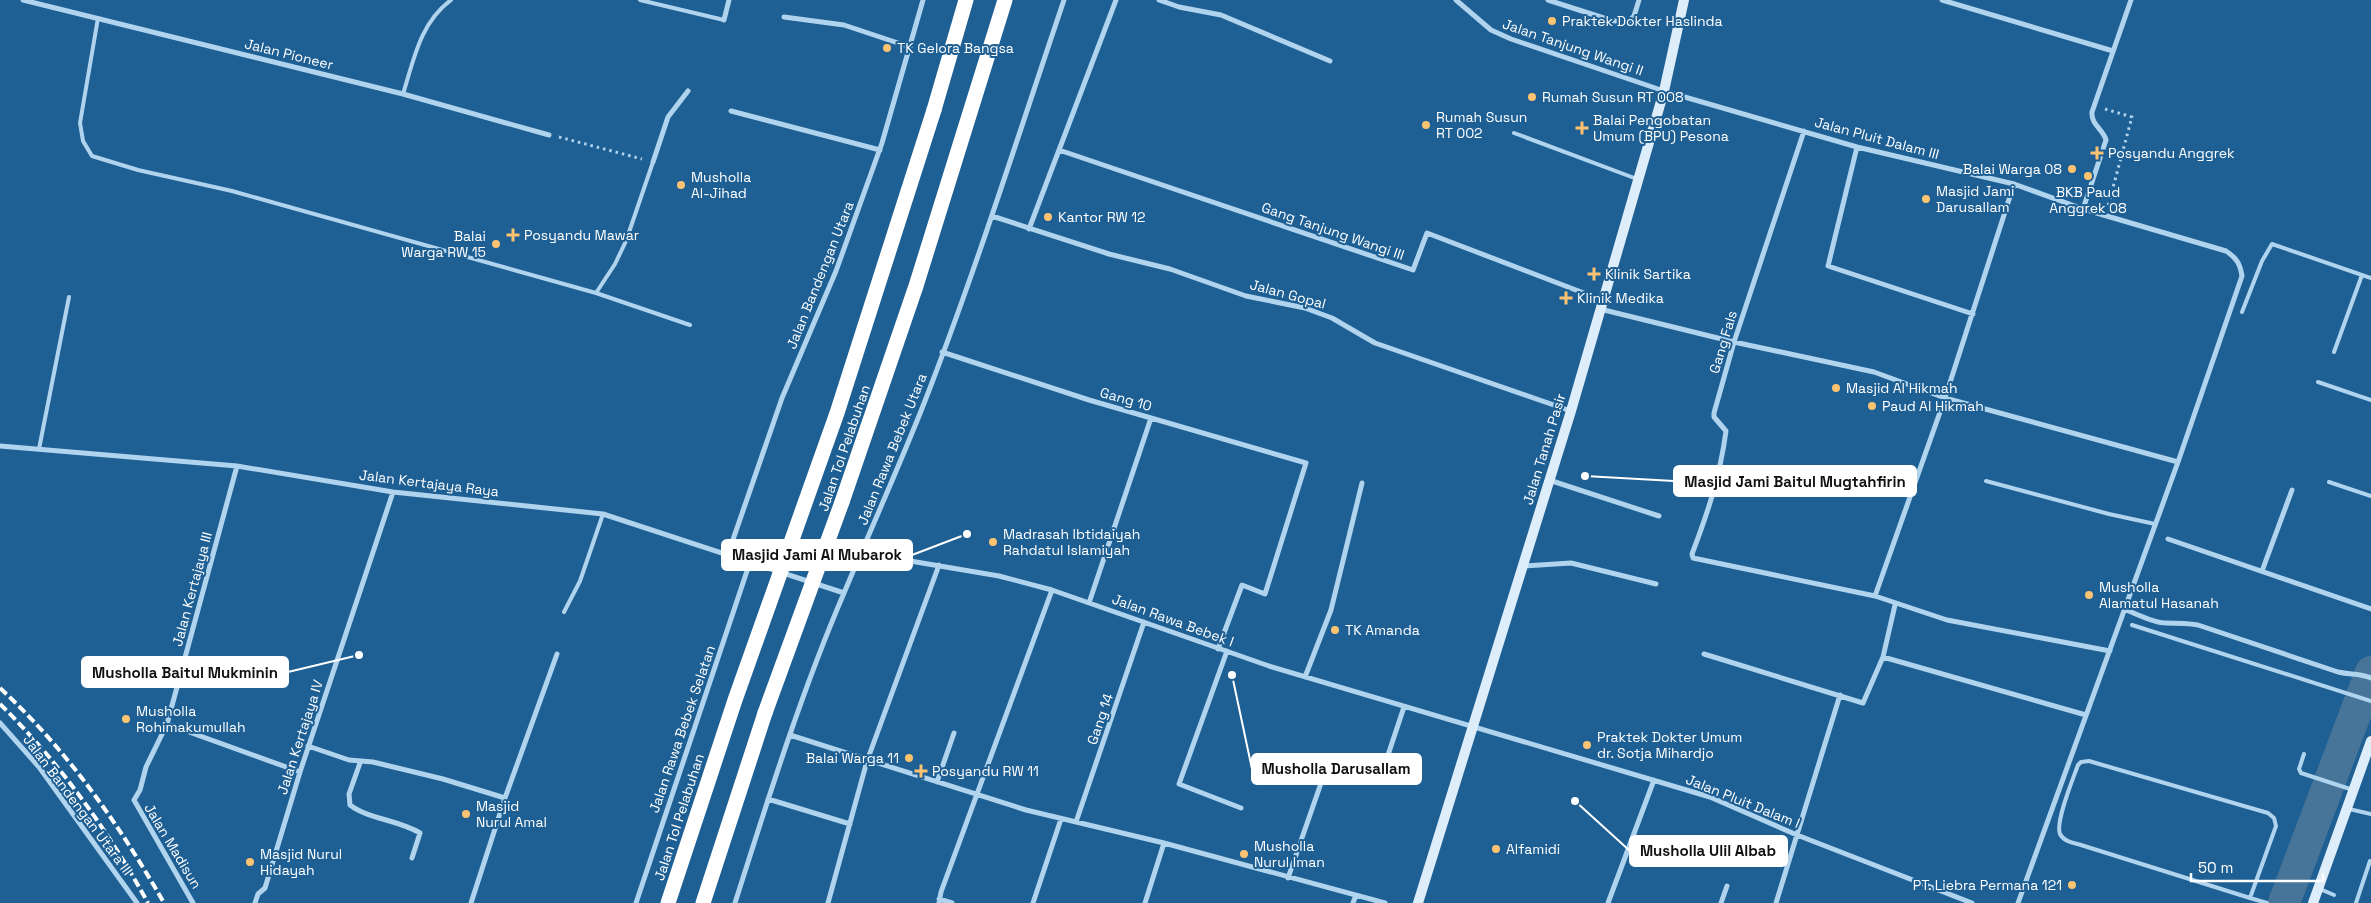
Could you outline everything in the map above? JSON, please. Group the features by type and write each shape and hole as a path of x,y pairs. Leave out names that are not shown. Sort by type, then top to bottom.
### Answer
{"highway":[{"name":"Jalan Tol Pelabuhan","path":"668,903 735,700 812,489 863,336 966,0"},
{"name":"Jalan Tol Pelabuhan","path":"702,903 765,713 842,502 910,304 1005,0"}],"street":[{"name":"Jalan Pioneer","path":"23,0 404,94 548,135"},
{"path":"724,20 729,0"},
{"name":"Jalan Bandengan Utara","path":"728,554 782,398 836,271 880,150 923,0"},
{"name":"Jalan Rawa Bebek Utara","path":"735,903 790,735 844,593 924,404 992,216 1064,0"},
{"path":"1029,228 1116,0"},
{"path":"1159,0 1179,7 1221,15 1330,61"},
{"name":"Jalan Tanjung Wangi II","path":"1456,0 1491,30 1511,39 1664,91"},
{"path":"1548,0 1610,20 1627,23 1634,16 1639,0"},
{"name":"Jalan Tanah Pasir","path":"1418,903 1571,411 1664,91 1684,0"},
{"path":"1942,0 2113,51"},
{"path":"2084,209 2106,140 2105,135 2094,123 2092,112 2131,0"},
{"path":"784,17 844,25 910,47"},
{"path":"653,162 668,117 688,91"},
{"name":"Jalan Pluit Dalam III","path":"1664,91 1857,146 2014,184 2084,209 2226,251 2235,257 2240,265 2242,276 2178,462"},
{"path":"731,110 880,150"},
{"name":"Gang Fals","path":"1804,131 1734,342 1714,413 1714,417 1726,430 1721,468 1712,502 1692,554 1693,558 1875,596"},
{"path":"1857,146 1828,266 1973,314"},
{"name":"Gang Tanjung Wangi III","path":"1059,150 1413,270 1427,233 1601,304"},
{"path":"2014,184 1945,398 1875,596 1948,620 2110,651"},
{"name":"Jalan Gopal","path":"992,216 1109,254 1170,269 1246,296 1305,308 1332,318 1375,343 1571,411"},
{"path":"1601,304 1734,342 1874,372 1945,398 2178,462 2018,903"},
{"name":"Gang 10","path":"942,352 1151,418 1253,446 1306,463 1265,594 1242,585 1218,648"},
{"path":"1089,603 1151,418"},
{"name":"Jalan Kertajaya Raya","path":"0,446 237,466 393,492 603,514 844,593"},
{"name":"Jalan Kertajaya III","path":"134,800 140,790 146,767 167,724 237,466"},
{"path":"1550,480 1659,516"},
{"path":"1305,677 1331,610 1362,483"},
{"path":"2262,571 2292,490"},
{"name":"Jalan Kertajaya IV","path":"255,903 258,894 265,888 308,746 393,492"},
{"path":"2168,539 2371,609"},
{"name":"Jalan Rawa Bebek I","path":"862,553 999,576 1052,590 1305,677 1472,727"},
{"name":"Jalan Rawa Bebek Selatan","path":"636,903 750,562"},
{"path":"1523,566 1571,563 1656,584"},
{"path":"828,903 867,761 938,565"},
{"path":"952,903 939,901 1052,590"},
{"path":"1704,654 1863,703 1883,657 1895,604"},
{"path":"2124,609 2157,621 2167,623 2180,621 2198,626 2349,675 2359,673 2371,678"},
{"name":"Gang 14","path":"1076,822 1144,622"},
{"path":"1226,651 1179,784 1241,808"},
{"path":"471,903 505,798 557,654"},
{"path":"1883,657 2086,715"},
{"path":"1776,903 1840,695"},
{"path":"1288,878 1327,766 1379,782 1404,707"},
{"name":"Jalan Bandengan Utara III","path":"0,723 39,766 137,903"},
{"path":"167,724 300,772"},
{"name":"Jalan Pluit Dalam I","path":"1472,727 1710,797 1797,835 1972,903"},
{"path":"937,782 954,732"},
{"path":"790,735 867,761 1061,819 1164,843 1385,903"},
{"path":"2313,903 2371,741"},
{"path":"308,746 360,762 373,762 443,779 505,798"},
{"path":"360,762 350,794 350,805 356,810 381,817 420,833 412,858"},
{"path":"1608,903 1654,780"},
{"path":"768,799 850,824"},
{"name":"Jalan Madisun","path":"134,800 193,903"},
{"path":"1033,903 1061,819"},
{"path":"1145,903 1164,843"},
{"path":"1721,903 1727,886"},
{"path":"1353,903 1356,895"}],"lane":[{"path":"404,94 423,31 433,17 451,0"},
{"path":"640,0 724,20"},
{"path":"98,18 80,123 82,141 92,156 138,170 232,191 596,293 690,326"},
{"path":"1514,133 1637,179"},
{"path":"596,293 615,264 626,241 653,162"},
{"path":"2242,312 2262,261 2272,244 2371,278"},
{"path":"2334,352 2362,275"},
{"path":"39,449 69,297"},
{"path":"2318,382 2371,400"},
{"path":"1986,481 2109,514 2155,524"},
{"path":"2328,482 2371,496"},
{"path":"564,612 580,582 603,514"},
{"path":"2132,625 2370,700"},
{"path":"2304,754 2299,771 2353,790"},
{"path":"2250,898 2276,826 2274,818 2268,813 2089,761 2081,762 2078,765 2059,822 2060,833 2065,840 2250,898 2267,903"},
{"path":"2347,809 2371,814"},
{"path":"2356,903 2370,861"},
{"path":"2318,888 2334,895"}],"path":[{"path":"2102,108 2132,117 2108,209"},
{"path":"548,135 653,162"}],"waterway":[{"path":"2284,903 2371,672"}],"railway":[{"path":"0,688 48,737 90,789 129,845 164,903"},
{"path":"0,704 42,749 81,798 116,849 148,903"}],"place":[{"name":"Praktek Dokter Haslinda","path":"1552,21"},
{"name":"TK Gelora Bangsa","path":"887,48"},
{"name":"Rumah Susun RT 008","path":"1532,97"},
{"name":"Rumah Susun RT 002","path":"1426,125"},
{"name":"Balai Pengobatan Umum (BPU) Pesona","path":"1582,128"},
{"name":"Posyandu Anggrek","path":"2097,153"},
{"name":"Balai Warga 08","path":"2072,169"},
{"name":"BKB Paud Anggrek 08","path":"2088,176"},
{"name":"Musholla Al-Jihad","path":"681,185"},
{"name":"Masjid Jami Darusallam","path":"1926,199"},
{"name":"Kantor RW 12","path":"1048,217"},
{"name":"Posyandu Mawar","path":"513,235"},
{"name":"Balai Warga RW 15","path":"496,244"},
{"name":"Klinik Sartika","path":"1594,274"},
{"name":"Klinik Medika","path":"1566,298"},
{"name":"Masjid Al Hikmah","path":"1836,388"},
{"name":"Paud Al Hikmah","path":"1872,406"},
{"name":"Masjid Jami Baitul Mugtahfirin","path":"1585,476"},
{"name":"Masjid Jami Al Mubarok","path":"967,534"},
{"name":"Madrasah Ibtidaiyah Rahdatul Islamiyah","path":"993,542"},
{"name":"Musholla Alamatul Hasanah","path":"2089,595"},
{"name":"TK Amanda","path":"1335,630"},
{"name":"Musholla Baitul Mukminin","path":"359,655"},
{"name":"Musholla Darusallam","path":"1232,675"},
{"name":"Musholla Rohimakumullah","path":"126,719"},
{"name":"Praktek Dokter Umum dr. Sotja Mihardjo","path":"1587,745"},
{"name":"Balai Warga 11","path":"909,758"},
{"name":"Posyandu RW 11","path":"921,771"},
{"name":"Musholla Ulil Albab","path":"1575,801"},
{"name":"Masjid Nurul Amal","path":"466,814"},
{"name":"Alfamidi","path":"1496,849"},
{"name":"Musholla Nurul Iman","path":"1244,854"},
{"name":"Masjid Nurul Hidayah","path":"250,862"},
{"name":"PT. Liebra Permana 121","path":"2072,885"}]}
